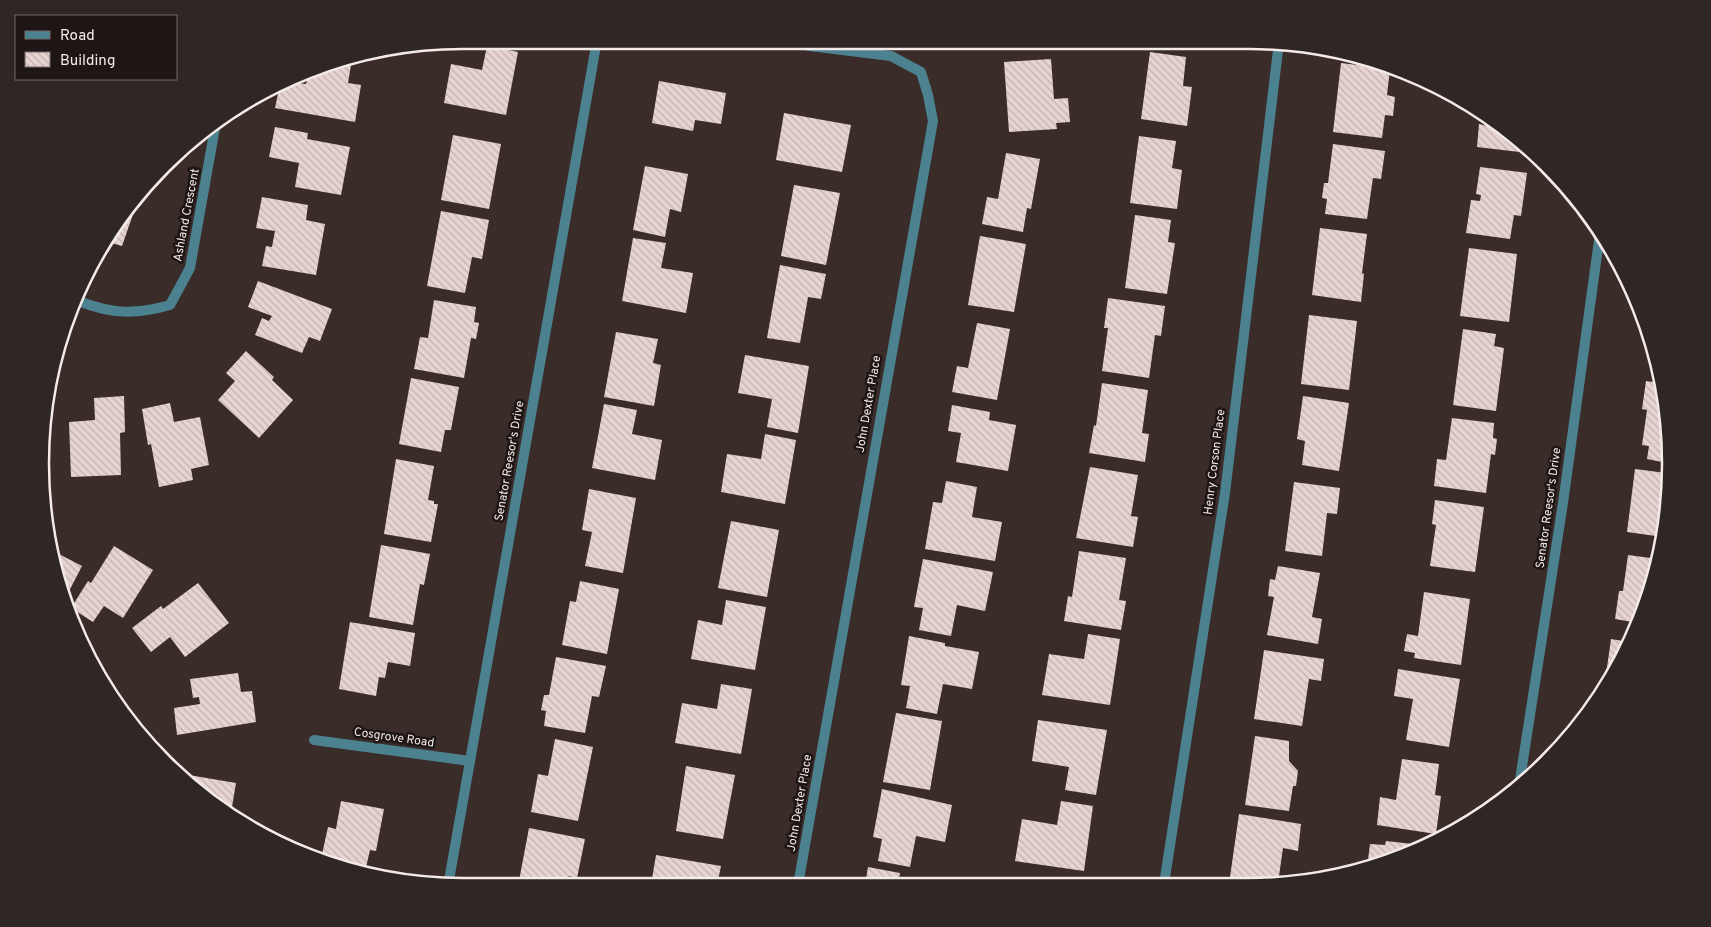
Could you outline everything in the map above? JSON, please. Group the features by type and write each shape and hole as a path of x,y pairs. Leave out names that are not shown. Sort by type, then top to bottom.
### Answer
{"street":[{"name":"Senator Reesor's Drive","path":"449,877 595,49"},
{"name":"John Dexter Place","path":"799,878 933,122 921,72 891,56 834,49"},
{"name":"Henry Corson Place","path":"1165,878 1225,493 1278,50"},
{"name":"Ashland Crescent","path":"81,302 97,308 123,313 154,310 170,305 190,268 214,132"},
{"name":"Senator Reesor's Drive","path":"1521,775 1564,503 1599,243"},
{"name":"Cosgrove Road","path":"314,740 470,761"}],"building":[{"path":"486,49 502,49 518,52 506,115 444,103 451,64 482,70"},
{"path":"1150,52 1186,57 1183,86 1192,87 1187,126 1141,119"},
{"path":"1051,59 1054,99 1068,98 1070,122 1056,123 1057,129 1009,132 1004,62"},
{"path":"1341,63 1364,66 1389,74 1387,95 1395,97 1393,116 1385,115 1382,138 1333,132"},
{"path":"351,65 348,83 361,85 355,122 275,108 278,93 299,83 306,84 307,80"},
{"path":"659,81 726,93 721,124 695,120 693,131 652,123"},
{"path":"784,113 851,125 842,172 776,160"},
{"path":"1479,124 1488,126 1521,152 1477,147"},
{"path":"275,127 308,133 307,139 350,147 341,195 295,187 299,163 269,157"},
{"path":"453,135 501,144 489,209 441,200"},
{"path":"1139,136 1176,141 1172,168 1182,170 1177,209 1130,203"},
{"path":"1333,144 1385,151 1381,179 1373,178 1367,219 1325,214 1327,199 1322,198 1324,183 1328,183"},
{"path":"1006,153 1040,159 1031,209 1027,208 1023,232 982,224 987,197 998,199"},
{"path":"645,166 688,174 681,212 670,209 665,237 633,230"},
{"path":"1480,167 1527,173 1521,216 1514,215 1510,239 1466,233 1471,200 1480,201 1481,195 1476,194"},
{"path":"794,185 840,193 826,265 781,256"},
{"path":"262,197 308,205 306,220 325,224 316,275 262,266 266,246 272,247 275,231 256,228"},
{"path":"134,211 122,246 112,243"},
{"path":"441,211 489,220 482,259 472,257 465,293 427,286"},
{"path":"1135,215 1171,220 1168,242 1175,243 1167,294 1125,288"},
{"path":"1320,228 1367,234 1362,273 1364,274 1361,302 1312,295"},
{"path":"980,236 1026,244 1014,312 968,305"},
{"path":"633,238 666,243 661,268 693,273 686,313 622,301"},
{"path":"1469,248 1517,254 1509,322 1460,316"},
{"path":"780,265 826,274 821,299 808,297 800,343 767,338"},
{"path":"258,281 332,309 320,341 309,337 302,353 255,335 262,318 269,321 272,316 248,307"},
{"path":"1108,298 1165,306 1161,336 1155,335 1149,378 1102,371 1108,328 1104,328"},
{"path":"434,300 476,307 474,322 479,323 476,339 471,338 464,378 414,369 420,337 428,338"},
{"path":"1309,315 1357,321 1349,390 1301,384"},
{"path":"977,323 1010,329 997,400 952,392 957,366 968,368"},
{"path":"1463,329 1496,334 1494,346 1504,348 1496,411 1453,405"},
{"path":"616,332 658,339 653,363 661,365 654,406 604,397"},
{"path":"246,351 274,377 272,380 293,400 259,438 218,400 235,381 226,373"},
{"path":"745,355 809,366 798,433 767,427 772,399 738,393"},
{"path":"411,378 459,387 451,430 445,430 441,452 399,444"},
{"path":"1646,381 1654,382 1659,409 1662,462 1647,459 1649,446 1642,445 1647,410 1642,409"},
{"path":"1102,383 1148,390 1142,433 1149,434 1145,462 1089,453 1094,425 1096,426"},
{"path":"124,396 125,432 120,433 121,475 71,477 69,422 95,420 94,398"},
{"path":"1303,396 1349,403 1339,471 1302,465 1305,441 1297,439"},
{"path":"170,403 174,422 200,417 209,465 191,469 193,480 159,487 151,444 148,445 142,409"},
{"path":"604,404 637,410 632,434 662,440 655,480 592,468"},
{"path":"952,405 990,412 989,420 1016,425 1008,471 956,462 961,433 948,431"},
{"path":"1452,418 1494,423 1493,438 1497,439 1495,455 1491,454 1486,493 1434,486 1437,459 1446,460"},
{"path":"765,434 796,440 785,504 721,492 727,454 761,459"},
{"path":"396,459 434,466 428,500 438,504 431,542 384,534"},
{"path":"1090,467 1138,475 1131,516 1138,517 1133,547 1076,538"},
{"path":"1635,469 1662,472 1659,518 1656,536 1627,532"},
{"path":"946,481 977,487 972,517 1002,522 995,561 925,549 933,502 942,503"},
{"path":"1294,482 1340,488 1337,514 1327,513 1322,556 1285,551"},
{"path":"589,489 636,498 623,573 585,566 592,532 582,530"},
{"path":"1435,500 1484,507 1475,572 1430,566 1436,525 1432,524"},
{"path":"731,521 779,530 767,597 718,588"},
{"path":"381,545 430,554 424,585 420,584 413,625 369,617"},
{"path":"114,546 153,570 123,618 104,606 93,622 76,611 74,604 88,581 91,583"},
{"path":"1079,551 1126,558 1119,600 1126,601 1121,630 1064,621 1068,596 1072,597"},
{"path":"59,554 82,566 69,591"},
{"path":"1628,555 1651,558 1631,622 1615,619 1619,591 1623,591"},
{"path":"923,559 993,572 985,611 957,605 951,636 919,630 923,608 914,607"},
{"path":"1278,566 1320,573 1312,617 1322,619 1318,644 1267,635 1274,597 1268,596 1270,579 1275,580"},
{"path":"580,581 619,589 607,654 562,645 570,601 576,602"},
{"path":"198,583 229,623 185,657 170,637 151,652 132,628 161,606 163,609"},
{"path":"1424,592 1470,599 1461,665 1414,658 1415,653 1404,651 1407,634 1418,636"},
{"path":"726,600 766,607 755,670 691,659 698,620 722,625"},
{"path":"350,622 415,633 410,666 388,662 385,678 379,677 376,696 339,689"},
{"path":"1088,634 1120,639 1110,705 1042,695 1049,654 1084,659"},
{"path":"909,636 945,643 945,646 979,652 972,689 943,684 937,714 906,708 910,686 901,685"},
{"path":"1611,639 1622,641 1607,671"},
{"path":"1264,650 1324,659 1321,681 1309,679 1302,726 1254,719"},
{"path":"556,657 606,666 599,697 592,696 585,733 544,726 546,711 541,710 544,695 549,695"},
{"path":"1398,669 1460,679 1449,747 1406,740 1413,699 1394,696"},
{"path":"238,673 241,692 252,691 256,722 177,735 174,708 200,704 199,697 193,698 190,679"},
{"path":"721,684 752,689 741,754 675,743 682,703 717,709"},
{"path":"896,713 942,721 930,790 883,782"},
{"path":"1038,720 1107,730 1096,795 1065,790 1069,767 1032,761"},
{"path":"1255,736 1289,741 1289,761 1298,771 1296,786 1293,786 1289,811 1245,805"},
{"path":"555,739 593,747 578,821 531,812 538,774 548,776"},
{"path":"1402,759 1439,764 1435,795 1441,796 1436,832 1434,834 1377,825 1380,797 1396,800"},
{"path":"686,766 735,775 723,839 676,831"},
{"path":"190,775 236,783 232,807"},
{"path":"882,789 952,805 945,842 916,836 910,867 878,861 882,839 873,837"},
{"path":"341,801 384,809 376,851 370,850 366,866 322,853 328,827 336,829"},
{"path":"1061,801 1093,806 1084,871 1015,861 1022,819 1057,825"},
{"path":"1239,814 1301,824 1298,851 1283,848 1279,877 1230,878"},
{"path":"529,828 585,839 577,878 569,876 569,878 520,878"},
{"path":"1386,841 1412,844 1368,860 1370,844 1385,845"},
{"path":"656,855 721,866 718,878 652,878"},
{"path":"868,867 900,873 899,878 866,878"}]}
